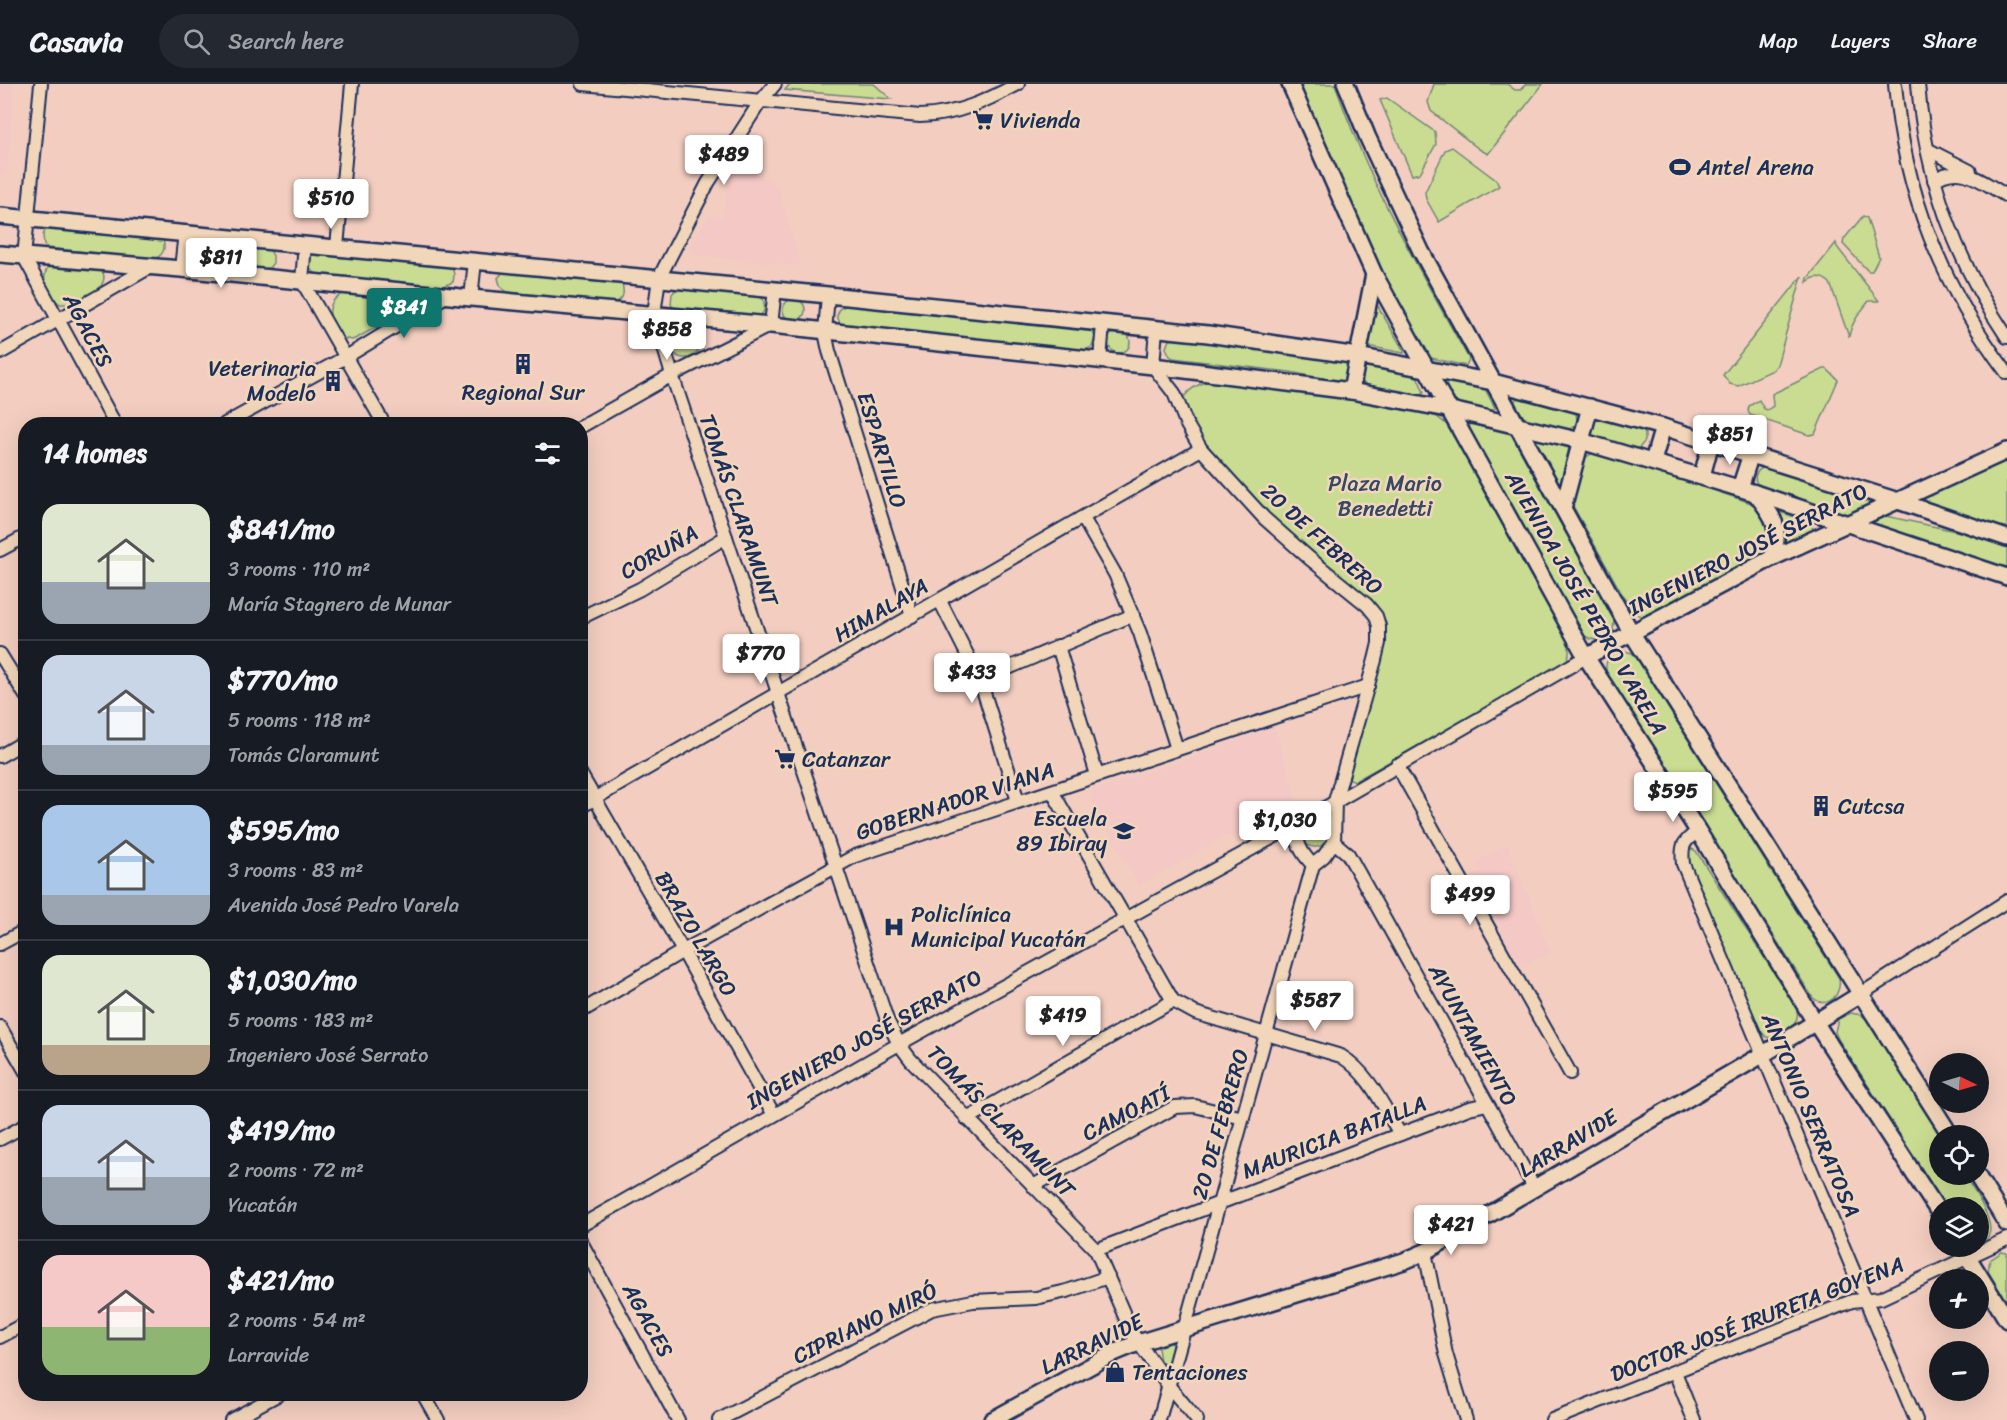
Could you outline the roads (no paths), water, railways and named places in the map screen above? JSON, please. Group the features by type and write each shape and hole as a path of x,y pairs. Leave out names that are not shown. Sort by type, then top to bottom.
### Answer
{"street":[{"path":"24,257 41,84"},
{"path":"337,247 352,84"},
{"path":"583,84 896,115 935,116 965,110 1018,84"},
{"path":"658,278 708,183 760,102 775,84"},
{"name":"AVENIDA JOSÉ PEDRO VARELA","path":"1290,84 1374,274 1586,657 1698,831 1815,1022 1929,1197"},
{"name":"AVENIDA JOSÉ PEDRO VARELA","path":"1346,84 1398,205 1632,632 1944,1125"},
{"path":"1896,84 1902,144 1918,206 1941,267 1967,314 2007,373"},
{"path":"1918,84 1922,126 1940,201 1966,267 2007,338"},
{"path":"1927,149 1969,170 1972,175"},
{"path":"1934,180 1944,173 1972,175 2007,196"},
{"path":"1918,206 1940,201"},
{"path":"0,216 775,289 1208,334 1358,356 1493,381 1663,427 2007,538"},
{"path":"181,269 185,232"},
{"path":"305,244 302,281 380,417"},
{"path":"0,254 654,314 1100,360 1351,391 1517,424 1653,461 2007,578"},
{"name":"AGACES","path":"24,257 111,417"},
{"path":"471,298 475,261"},
{"path":"0,352 152,267"},
{"path":"1351,391 1374,274"},
{"name":"TOMÁS CLARAMUNT","path":"658,278 654,314 672,375 887,1020 899,1044 911,1060 1096,1250 1132,1333 1168,1385 1197,1420"},
{"path":"771,326 775,289"},
{"name":"ESPARTILLO","path":"828,295 825,332 829,351 912,616"},
{"path":"238,417 346,357 446,296"},
{"path":"1100,360 1103,324"},
{"path":"588,422 672,375 771,326"},
{"path":"1153,366 1156,329"},
{"name":"20 DE FEBRERO","path":"1153,366 1174,393 1187,425 1201,449 1264,518 1308,558 1368,605 1376,616 1379,626 1379,644 1335,801 1334,842 1324,856 1313,865 1159,1420"},
{"path":"1563,508 1590,407"},
{"path":"1653,461 1663,427"},
{"path":"1702,476 1711,441"},
{"name":"HIMALAYA","path":"588,803 1201,449"},
{"name":"INGENIERO JOSÉ SERRATO","path":"588,1221 899,1044 1297,824 1632,632 1772,558 1895,500 2007,451"},
{"path":"1748,491 1751,454"},
{"path":"1748,491 1771,512 1776,526 1775,549 1772,558"},
{"path":"1083,518 1115,574 1133,615 1177,749"},
{"name":"CORUÑA","path":"588,614 640,589 726,537"},
{"path":"0,550 18,540"},
{"path":"940,601 980,680 1018,801"},
{"path":"980,680 1133,615"},
{"path":"1058,646 1097,775"},
{"path":"0,654 18,683"},
{"name":"GOBERNADOR VIANA","path":"588,1007 683,951 855,856 1368,686"},
{"path":"0,756 18,746"},
{"path":"1397,765 1570,1073"},
{"name":"BRAZO LARGO","path":"588,787 683,951 774,1116"},
{"path":"1052,791 1173,1001 1195,1013 1341,1056 1353,1063 1364,1075 1400,1134"},
{"path":"1297,824 1298,844 1302,854 1313,865"},
{"name":"ANTONIO SERRATOSA","path":"1698,831 1681,848 1683,864 1916,1420"},
{"name":"AYUNTAMIENTO","path":"1334,842 1348,854 1535,1189"},
{"name":"LARRAVIDE","path":"992,1420 1138,1342 1404,1261 1425,1252 1762,1055 2007,901"},
{"path":"0,944 18,934"},
{"path":"968,1119 1173,1001"},
{"path":"0,1027 18,1058"},
{"name":"MAURICIA BATALLA","path":"1096,1250 1469,1108 1487,1104"},
{"name":"CAMOATÍ","path":"1033,1186 1175,1107 1195,1106 1243,1118"},
{"path":"0,1139 18,1129"},
{"path":"1983,1185 2007,1224"},
{"name":"DOCTOR JOSÉ IRURETA GOYENA","path":"1989,1244 2007,1239"},
{"path":"1425,1252 1446,1354 1466,1420"},
{"name":"AGACES","path":"588,1255 678,1420"},
{"name":"DOCTOR JOSÉ IRURETA GOYENA","path":"1552,1420 1852,1301 1881,1298 1955,1257"},
{"path":"1967,1257 2007,1320"},
{"name":"CIPRIANO MIRÓ","path":"719,1420 942,1306 972,1301 1036,1298 1067,1291 1108,1277"},
{"path":"0,1337 18,1327"},
{"path":"1675,1372 1694,1420"},
{"path":"231,1420 266,1401"},
{"path":"427,1401 438,1420"}],"place":[{"name":"Vivienda","path":"983,120"},
{"name":"Antel Arena","path":"1680,167"},
{"name":"Regional Sur","path":"523,364"},
{"name":"Veterinaria Modelo","path":"333,381"},
{"name":"Catanzar","path":"785,759"},
{"name":"Cutcsa","path":"1821,806"},
{"name":"Escuela 89 Ibiray","path":"1124,831"},
{"name":"Policlínica Municipal Yucatán","path":"894,927"},
{"name":"Tentaciones","path":"1115,1372"}],"park label":[{"name":"Plaza Mario Benedetti","path":"1385,496"}]}
